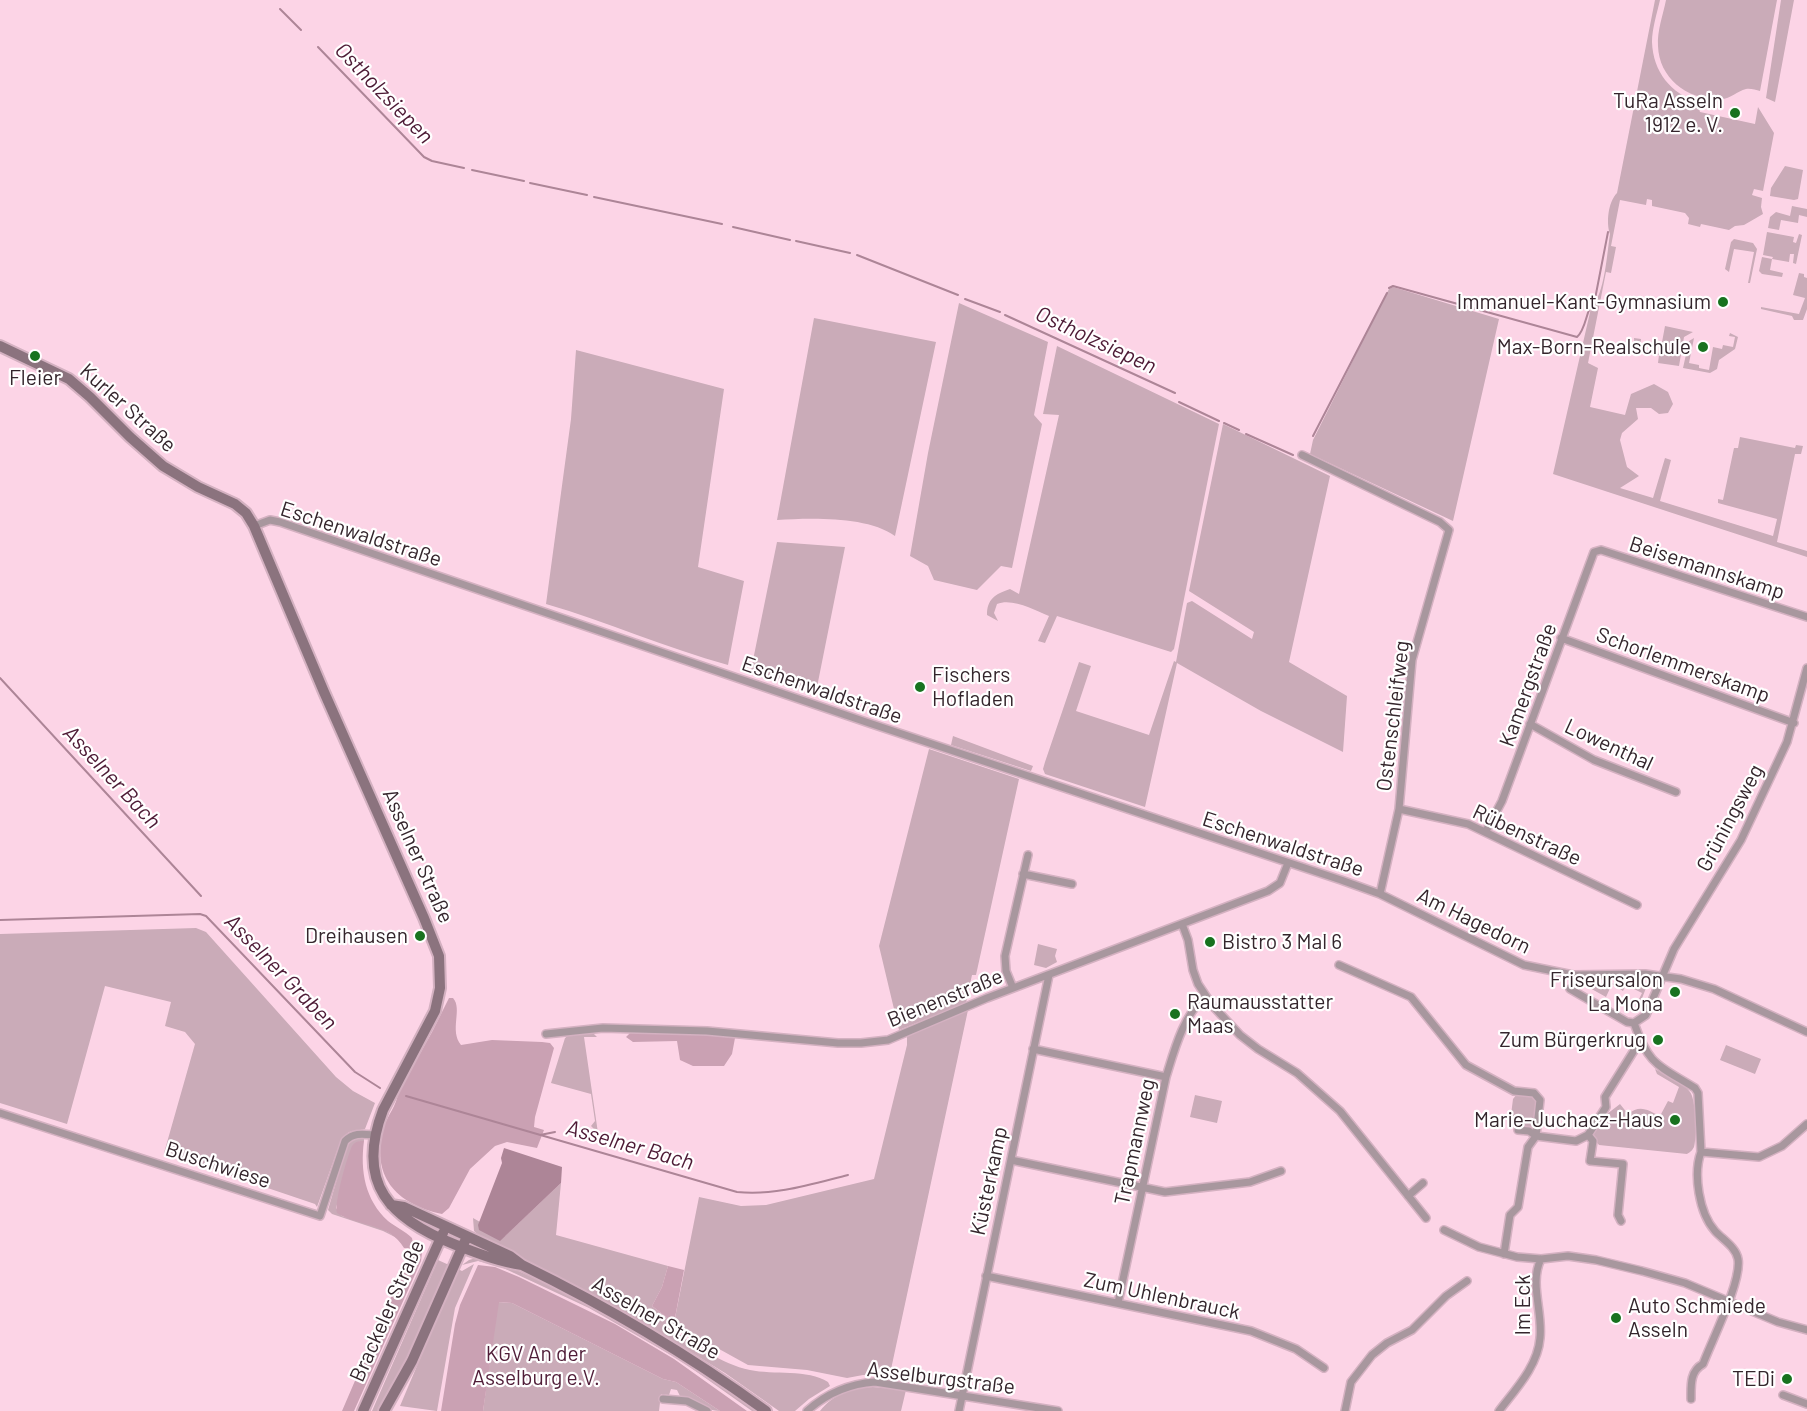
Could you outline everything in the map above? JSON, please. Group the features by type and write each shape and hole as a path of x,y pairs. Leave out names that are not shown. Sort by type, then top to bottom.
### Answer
{"main road":[{"name":"Kurler Straße","path":"0,346 75,384 163,466 198,487 235,504 246,513 254,526"},
{"name":"Asselner Straße","path":"254,526 439,956 440,988 435,1011 383,1110 375,1136 375,1170 383,1194 397,1213 441,1239 507,1263 522,1265"},
{"name":"Asselner Straße","path":"391,1205 404,1207 467,1236 622,1317 675,1348 766,1411"},
{"name":"Brackeler Straße","path":"363,1411 446,1226"},
{"name":"Brackeler Straße","path":"384,1411 412,1361 467,1236"}],"street":[{"name":"Ostenschleifweg","path":"1302,455 1440,522 1449,530 1412,660 1399,809 1380,894"},
{"name":"Eschenwaldstraße","path":"254,526 270,520 1380,894"},
{"name":"Beisemannskamp","path":"1598,550 1807,617"},
{"name":"Kamergstraße","path":"1486,831 1502,801 1592,556 1598,550"},
{"name":"Schorlemmerskamp","path":"1561,638 1794,723"},
{"name":"Grüningsweg","path":"1663,976 1674,950 1741,840 1787,742 1794,723 1807,668"},
{"name":"Lowenthal","path":"1530,724 1594,760 1676,792"},
{"name":"Rübenstraße","path":"1399,809 1468,824 1486,831 1637,905"},
{"path":"1013,988 1006,971 1005,956 1028,855"},
{"name":"Bienenstraße","path":"546,1034 603,1028 707,1031 838,1042 880,1041 905,1034 1013,988 1275,887 1280,883 1288,863"},
{"path":"1023,874 1072,884"},
{"name":"Am Hagedorn","path":"1380,894 1515,961 1534,968 1573,975 1663,976 1714,989 1807,1032"},
{"path":"1182,924 1188,940 1193,970 1205,996 1240,1035 1297,1073 1340,1111 1426,1218"},
{"path":"1339,965 1412,997 1466,1065 1514,1091 1534,1093 1538,1096 1540,1100 1536,1136 1528,1147 1518,1207 1510,1215 1504,1254"},
{"name":"Küsterkamp","path":"959,1411 1049,975"},
{"path":"1570,989 1627,1022 1634,1023 1646,1015 1663,976"},
{"name":"Trapmannweg","path":"1118,1304 1166,1077 1175,1047 1187,1020 1195,1005 1205,996"},
{"path":"1634,1023 1640,1041 1655,1063 1695,1088 1698,1093 1702,1209 1709,1224 1733,1249 1738,1259 1736,1278 1728,1302 1703,1364 1696,1369 1691,1380 1691,1400"},
{"path":"1518,1130 1529,1131 1536,1136 1576,1141 1588,1135 1606,1107 1605,1097 1640,1041"},
{"path":"1033,1049 1166,1077"},
{"name":"Buschwiese","path":"0,1113 320,1216 345,1141 353,1134 375,1136"},
{"path":"1701,1152 1760,1157 1782,1146 1807,1124"},
{"path":"1588,1135 1593,1141 1590,1161 1623,1164 1618,1215 1621,1221"},
{"path":"1011,1160 1165,1191 1250,1182 1281,1171"},
{"path":"1408,1196 1423,1183"},
{"path":"1444,1230 1479,1246 1504,1254 1541,1259 1568,1256 1596,1260 1685,1283 1778,1322 1807,1330"},
{"name":"Im Eck","path":"1499,1411 1525,1377 1538,1349 1540,1318 1536,1279 1537,1267 1541,1259"},
{"name":"Zum Uhlenbrauck","path":"986,1276 1251,1331 1296,1348 1324,1368"},
{"path":"1345,1411 1351,1382 1372,1355 1387,1343 1412,1330 1446,1296 1467,1281"},
{"name":"Asselburgstraße","path":"807,1411 842,1388 858,1383 875,1382 1058,1411"},
{"path":"1783,1395 1807,1404"},
{"path":"663,1399 687,1401 707,1411"},
{"name":"Asselburgstraße","path":"817,1411 824,1400"}],"green space":[{"path":"1655,0 1660,0 1653,32 1653,53 1665,80 1679,93 1697,102 1700,112 1755,124 1758,107 1774,133 1763,191 1754,189 1752,195 1762,198 1763,214 1744,225 1735,226 1729,230 1701,224 1700,227 1688,224 1689,218 1685,213 1652,206 1652,200 1647,199 1646,205 1620,200 1611,246 1616,247 1611,273 1606,272 1588,363 1598,368 1590,407 1625,415 1631,394 1654,384 1668,392 1673,404 1668,413 1659,414 1651,408 1636,408 1638,419 1622,433 1620,440 1627,467 1639,476 1620,488 1653,498 1665,458 1671,460 1660,501 1773,536 1777,519 1718,503 1718,499 1723,500 1734,448 1738,448 1740,437 1795,448 1796,445 1803,446 1801,454 1795,454 1777,542 1807,551 1807,557 1553,474 1591,308 1596,302 1602,283 1610,234 1609,213 1617,193"},
{"path":"1666,0 1777,0 1760,91 1748,89 1725,99 1709,99 1687,92 1678,86 1664,68 1658,46 1659,29"},
{"path":"1781,0 1794,0 1775,102 1766,98"},
{"path":"1785,166 1803,170 1798,199 1770,196 1771,188"},
{"path":"1792,206 1807,209 1807,217 1799,215 1798,223 1781,220 1779,230 1768,228 1770,217 1776,212 1790,216"},
{"path":"1767,232 1794,237 1793,242 1796,243 1799,234 1802,235 1796,264 1793,263 1794,254 1790,254 1789,262 1763,255"},
{"path":"1734,239 1753,243 1757,249 1750,283 1748,283 1754,252 1734,249 1729,272 1725,269 1731,242"},
{"path":"1762,257 1772,259 1770,270 1783,273 1782,277 1762,274 1759,271"},
{"path":"1799,273 1804,274 1807,278 1807,309 1803,320 1794,320 1792,316 1761,309 1761,307 1799,314 1805,298 1793,295"},
{"path":"1393,287 1499,319 1453,521 1310,454 1313,440 1389,289"},
{"path":"959,303 1048,342 1034,415 1042,424 1012,568 1001,566 977,590 934,580 928,566 910,556 928,453"},
{"path":"814,318 936,342 895,536 883,529 854,522 822,519 777,520"},
{"path":"1665,326 1693,332 1684,337 1679,366 1658,363 1659,355 1635,351 1634,338 1641,339 1640,349 1660,353"},
{"path":"1730,333 1738,337 1735,349 1719,360 1717,369 1710,373 1683,368 1689,341 1694,338 1689,363 1709,370 1713,347 1722,349 1723,345 1733,347 1735,337 1729,336"},
{"path":"1057,346 1219,424 1174,649 1171,652 1057,616 1045,643 1038,641 1049,616 1010,602 997,604 994,613 998,621 987,615 988,605 996,595 1010,589 1019,594 1059,415 1043,414"},
{"path":"576,350 724,389 698,567 744,581 728,665 546,604 571,419"},
{"path":"1223,424 1330,476 1289,662 1347,696 1343,752 1261,711 1177,663 1145,807 1045,774 1043,769 1045,762 1079,662 1091,666 1076,711 1149,735 1174,661 1176,662 1187,603 1192,601 1252,639 1254,632 1189,591"},
{"path":"777,542 845,547 816,692 751,670"},
{"path":"953,736 1033,766 1031,771 951,745"},
{"path":"929,749 1019,779 976,975 972,975 966,1003 899,1030 879,946"},
{"path":"196,928 206,932 336,1077 353,1091 375,1103 365,1129 349,1132 341,1140 317,1207 315,1204 164,1153 195,1044 185,1032 165,1026 171,1002 105,986 67,1124 0,1103 0,934"},
{"path":"1038,944 1057,949 1055,956 1057,962 1046,968 1034,965"},
{"path":"1640,982 1646,988 1641,1001 1639,999 1642,993 1626,985 1623,991 1612,984 1606,997 1588,987 1589,985 1596,987 1606,986 1606,984"},
{"path":"968,1010 890,1374 847,1378 807,1370 748,1365 674,1324 671,1329 709,1353 739,1367 811,1375 828,1382 830,1386 795,1411 779,1411 725,1373 661,1334 538,1266 484,1240 474,1231 473,1218 505,1236 561,1183 556,1235 668,1266 662,1287 652,1306 674,1323 699,1197 741,1206 766,1205 874,1179 907,1045 907,1036"},
{"path":"592,1032 597,1037 584,1037 598,1133 591,1126 595,1121 591,1094 551,1083 565,1038 569,1035"},
{"path":"1726,1045 1761,1059 1755,1074 1720,1060"},
{"path":"1655,1069 1683,1085 1692,1096 1696,1127 1692,1150 1687,1154 1599,1145 1592,1136 1607,1114 1620,1104 1628,1114 1640,1109 1660,1116 1668,1101 1673,1103 1679,1087 1657,1074"},
{"path":"1517,1094 1532,1095 1537,1100 1535,1123 1529,1129 1512,1127 1510,1123 1513,1099"},
{"path":"1195,1095 1222,1101 1217,1123 1190,1117"},
{"path":"357,1137 364,1141 353,1146 336,1208 342,1216 383,1229 399,1239 383,1231 332,1214 328,1210 347,1144"},
{"path":"476,1258 513,1268 603,1313 681,1359 757,1411 752,1411 680,1360 589,1308 499,1266 478,1261 462,1265"},
{"path":"438,1260 449,1265 408,1356 378,1411 372,1411"},
{"path":"474,1264 455,1308 437,1411 400,1406 458,1269 462,1271"},
{"name":"KGV An der Asselburg e.V.","path":"498,1302 512,1303 663,1379 676,1382 720,1411 699,1406 680,1396 677,1390 671,1389 669,1395 661,1394 659,1411 483,1411"},
{"path":"873,1387 906,1390 901,1411 820,1411 837,1396"}],"shaded area":[{"path":"449,998 453,998 456,1003 456,1033 461,1045 492,1040 550,1043 554,1048 535,1117 534,1127 544,1130 537,1148 507,1142 495,1146 470,1169 449,1208 442,1214 412,1203 391,1185 384,1173 381,1144 384,1127 398,1093"},
{"path":"631,1032 682,1033 735,1038 732,1054 724,1066 693,1066 680,1060 677,1041 633,1042 626,1037"},
{"path":"364,1141 364,1174 374,1204 388,1221 412,1238 414,1249 404,1248 391,1234 337,1213 339,1190 347,1160 352,1146"},
{"path":"504,1148 562,1167 561,1183 500,1241 479,1230 478,1225 502,1163"},
{"path":"410,1252 422,1253 421,1261 354,1411 342,1411 394,1290 409,1263"},
{"path":"478,1265 495,1267 519,1277 615,1324 674,1359 747,1411 720,1411 676,1382 663,1379 512,1303 499,1302 483,1411 441,1411 455,1324 460,1305"},
{"path":"668,1266 684,1270 674,1323 652,1306 662,1287"}],"waterway":[{"name":"Ostholzsiepen","path":"280,9 301,30"},
{"name":"Ostholzsiepen","path":"318,47 424,157 464,168"},
{"name":"Ostholzsiepen","path":"472,170 524,181"},
{"name":"Ostholzsiepen","path":"530,183 587,195"},
{"name":"Ostholzsiepen","path":"594,197 722,224"},
{"name":"Ostholzsiepen","path":"733,227 790,240"},
{"name":"Ostholzsiepen","path":"1389,288 1393,286 1577,337 1583,329 1589,309 1595,299 1608,232"},
{"name":"Ostholzsiepen","path":"796,241 850,253"},
{"name":"Ostholzsiepen","path":"857,255 958,295"},
{"name":"Ostholzsiepen","path":"1313,436 1387,293"},
{"name":"Ostholzsiepen","path":"965,299 1000,312"},
{"name":"Ostholzsiepen","path":"1005,315 1175,393"},
{"name":"Ostholzsiepen","path":"1179,402 1219,421"},
{"name":"Ostholzsiepen","path":"1224,423 1239,430"},
{"name":"Ostholzsiepen","path":"1246,434 1293,455"},
{"name":"Asselner Bach","path":"0,678 201,896"},
{"name":"Asselner Graben","path":"0,920 200,914 206,916 355,1072 380,1088"},
{"name":"Asselner Bach","path":"406,1096 737,1192 779,1191 848,1175"},
{"name":"Asselner Bach","path":"540,1135 555,1132"}],"place":[{"name":"TuRa Asseln 1912 e. V.","path":"1735,113"},
{"name":"Immanuel-Kant-Gymnasium","path":"1723,302"},
{"name":"Max-Born-Realschule","path":"1703,347"},
{"name":"Fleier","path":"35,356"},
{"name":"Fischers Hofladen","path":"920,687"},
{"name":"Dreihausen","path":"420,936"},
{"name":"Bistro 3 Mal 6","path":"1210,942"},
{"name":"Friseursalon La Mona","path":"1675,992"},
{"name":"Raumausstatter Maas","path":"1175,1014"},
{"name":"Zum Bürgerkrug","path":"1658,1040"},
{"name":"Marie-Juchacz-Haus","path":"1675,1120"},
{"name":"Auto Schmiede Asseln","path":"1616,1318"},
{"name":"TEDi","path":"1787,1379"}]}
